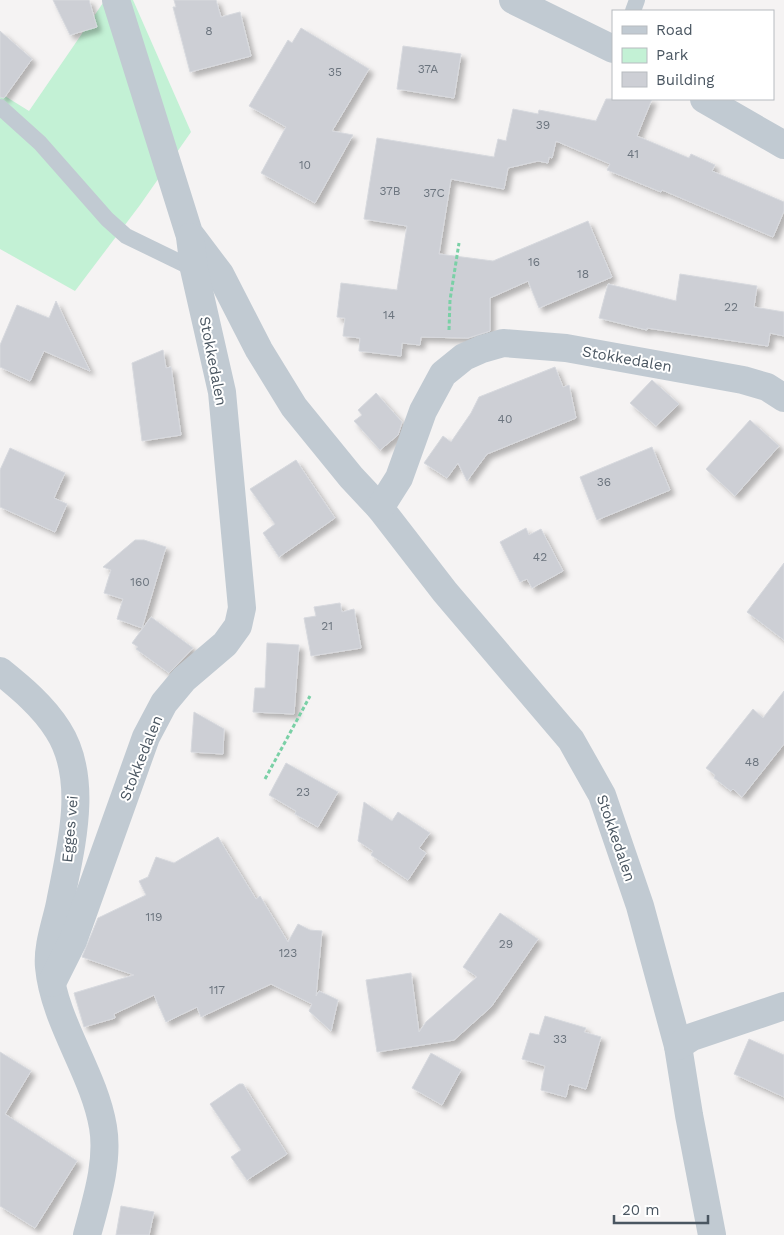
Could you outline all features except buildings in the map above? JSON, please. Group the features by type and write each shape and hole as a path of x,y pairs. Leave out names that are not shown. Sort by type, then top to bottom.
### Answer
{"street":[{"name":"Stokkedalen","path":"52,983 73,941 146,737 164,703 184,679 226,644 238,626 242,608 222,392 194,269 189,233 116,0"},
{"path":"513,0 612,49"},
{"path":"706,100 784,145"},
{"name":"Stokkedalen","path":"189,233 220,274 258,350 294,407 351,477 380,508 439,585 571,740 588,767 602,795 640,906 678,1046 689,1116 712,1235"},
{"name":"Stokkedalen","path":"380,508 399,478 423,410 442,374 464,356 503,343 566,348 742,380 767,387 784,398"},
{"name":"Egges vei","path":"0,671 35,701 59,732 68,752 74,783 74,813 70,850 50,947 48,966 52,983"},
{"path":"52,983 61,1014 97,1102 104,1129 104,1154 99,1188 87,1235"},
{"path":"678,1046 692,1037 784,1006"}],"lane":[{"path":"0,107 40,143 107,220 126,236 194,269"}],"path":[{"path":"449,334 450,300 459,243"},
{"path":"265,780 310,696"}],"green space":[{"path":"105,0 133,0 191,132 140,205 75,291 0,249 0,93 29,111"}]}
